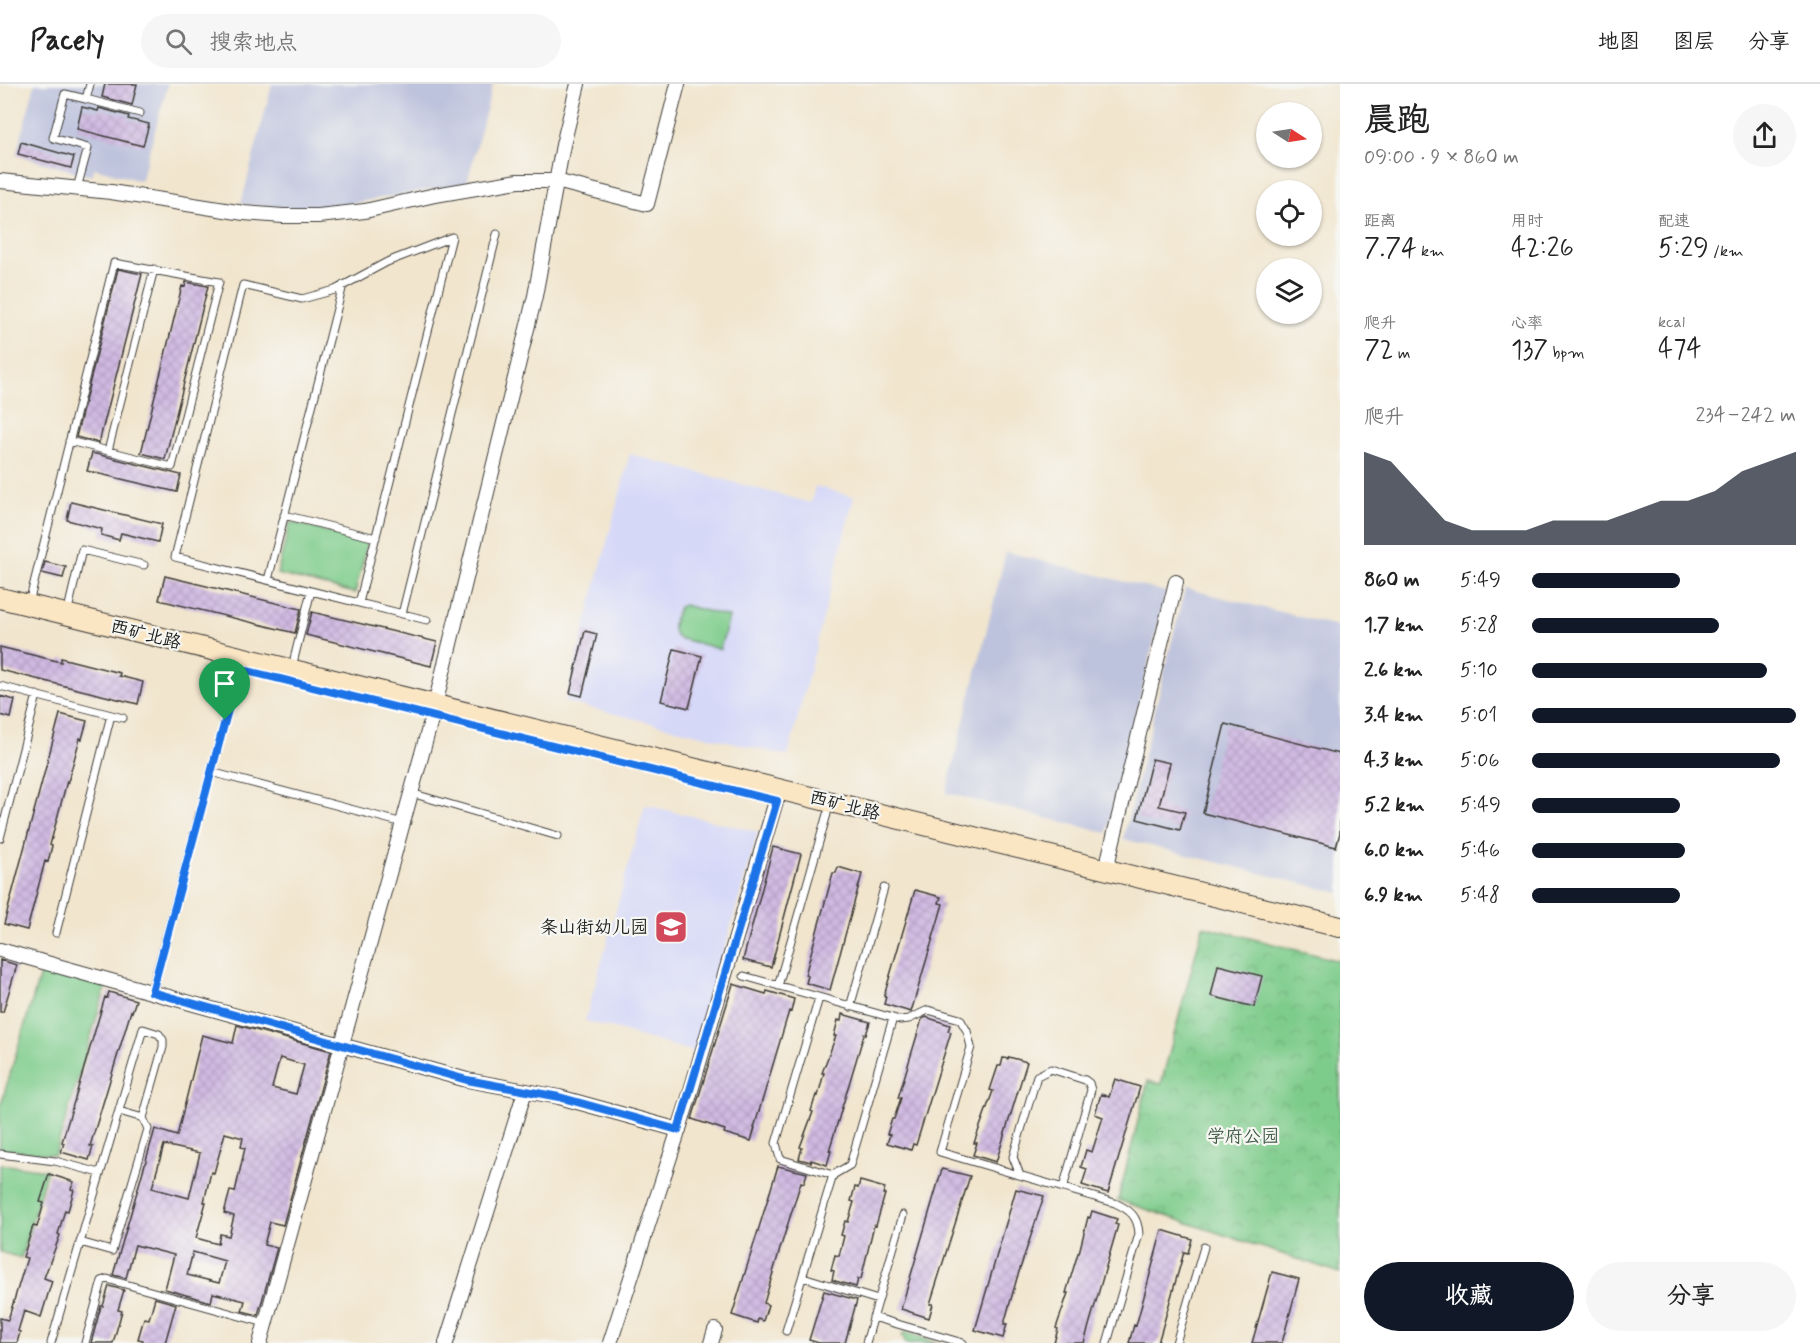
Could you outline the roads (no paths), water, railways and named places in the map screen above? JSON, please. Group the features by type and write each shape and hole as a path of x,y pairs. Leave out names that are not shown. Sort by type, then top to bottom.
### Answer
{"main road":[{"name":"西矿北路","path":"0,598 292,669 433,711 827,814 1340,940"},
{"name":"西矿北路","path":"0,611 239,669 433,711 1340,927"}],"street":[{"path":"260,1343 433,711 535,296 563,145 578,84"},
{"path":"0,181 77,188 244,213 302,217 365,211 435,195 518,182 556,180 647,204 678,84"},
{"path":"1106,870 1176,582"},
{"path":"610,1343 678,1130 777,801"},
{"path":"0,950 467,1080 559,1097 678,1130"},
{"path":"446,1343 525,1091"}],"lane":[{"path":"86,99 90,84"},
{"path":"77,188 88,148 54,138 65,94 140,113"},
{"path":"402,614 497,234"},
{"path":"359,603 452,237 387,262 334,290 302,299 243,285 175,557 268,580 402,614 427,620"},
{"path":"28,605 69,441 114,262 219,282 172,467 69,441"},
{"path":"108,451 153,269"},
{"path":"268,580 343,285"},
{"path":"284,515 376,538"},
{"path":"67,614 82,550 144,565"},
{"path":"292,669 311,591"},
{"path":"152,992 239,669"},
{"path":"0,686 123,718"},
{"path":"0,838 37,696"},
{"path":"56,933 111,715"},
{"path":"211,771 403,823"},
{"path":"411,793 558,836"},
{"path":"778,986 827,814"},
{"path":"850,1007 884,888"},
{"path":"744,976 900,1020 928,1010 960,1019 967,1031 970,1047 940,1152 1126,1208 1138,1222 1139,1234 1107,1343"},
{"path":"819,998 776,1143 776,1151 780,1159 833,1174 850,1165 893,1018"},
{"path":"51,1343 80,1242 100,1173 143,1029 159,1034 163,1047 143,1118 148,1129 112,1251 80,1242"},
{"path":"1020,1175 1013,1157 1037,1076 1051,1069 1085,1080 1089,1083 1091,1090 1063,1188"},
{"path":"119,1111 143,1118"},
{"path":"0,1154 55,1161 100,1173"},
{"path":"786,1331 833,1174"},
{"path":"866,1343 903,1215"},
{"path":"1176,1343 1204,1247"},
{"path":"802,1277 878,1300"},
{"path":"85,1343 102,1281 107,1279 265,1323"},
{"path":"873,1317 963,1343"}],"place":[{"name":"条山街幼儿园","path":"671,927"}],"park label":[{"name":"学府公园","path":"1243,1136"}]}
